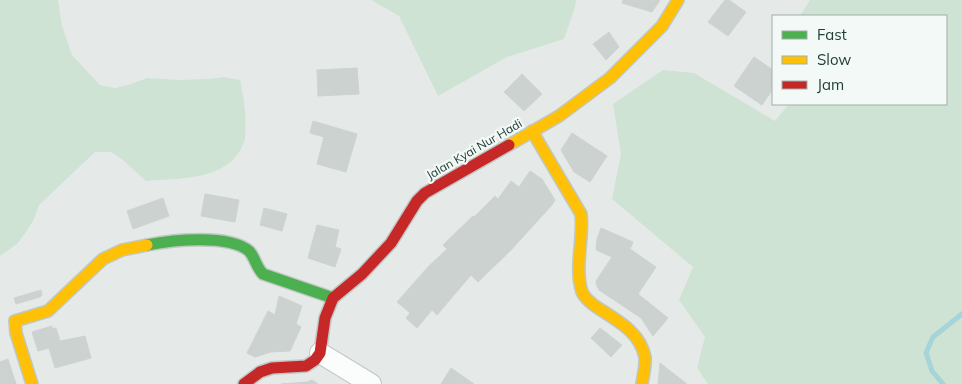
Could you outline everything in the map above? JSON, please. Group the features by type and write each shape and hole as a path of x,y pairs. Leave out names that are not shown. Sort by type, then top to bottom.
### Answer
{"street":[{"name":"Jalan Kyai Nur Hadi","path":"320,353 326,318 334,298 362,274 392,243 417,201 425,193 559,116 610,78 662,26 678,0"},
{"path":"532,132 581,214 579,268 582,292 588,301 622,324 635,336 645,358 642,384"},
{"path":"32,384 16,333 8,323 48,311 103,259 122,250 169,241 227,241 240,245 251,253 256,268 263,274 334,298"},
{"path":"244,384 260,372 272,368 306,366 315,360 320,353 371,384"}],"green space":[{"path":"0,0 58,0 62,26 72,55 100,85 115,88 147,78 178,80 224,77 240,80 246,124 245,139 241,149 223,167 212,172 186,178 146,181 111,152 95,152 39,205 34,219 17,244 0,256"},
{"path":"371,0 576,0 564,39 507,57 438,96 399,16"},
{"path":"810,0 962,0 962,384 708,384 697,368 705,337 679,300 693,267 612,199 621,154 613,104 663,70 694,73 775,121 788,105 947,105 947,15 801,15"}],"building":[{"path":"623,0 660,0 652,12 622,3"},
{"path":"725,0 729,0 746,12 728,36 708,22"},
{"path":"609,32 619,47 606,60 593,44"},
{"path":"754,57 772,69 772,90 762,105 734,86"},
{"path":"357,68 359,94 318,96 317,70"},
{"path":"522,74 542,94 524,111 504,92"},
{"path":"313,121 357,134 346,172 317,164 324,137 310,133"},
{"path":"572,133 607,156 590,182 574,172 561,150"},
{"path":"530,171 542,179 555,200 552,205 511,250 478,282 471,275 437,315 432,310 417,328 406,318 410,313 397,302 447,249 443,245 495,196 498,199 511,181 519,187"},
{"path":"205,194 239,200 235,222 201,216"},
{"path":"163,198 169,216 133,229 127,211"},
{"path":"264,208 287,214 282,231 260,225"},
{"path":"317,225 339,230 335,247 341,249 335,267 308,258"},
{"path":"601,228 633,242 630,249 656,267 638,294 668,318 653,336 641,318 599,290 597,286 596,281 612,257 596,250"},
{"path":"41,290 42,295 40,297 16,304 14,298"},
{"path":"279,296 302,306 296,324 301,327 290,351 271,352 255,357 247,353 268,311 275,315"},
{"path":"52,326 52,329 56,328 60,341 85,336 91,358 55,368 49,348 38,351 32,332"},
{"path":"600,328 622,345 611,357 591,338"},
{"path":"8,359 16,384 0,384 0,362"},
{"path":"660,363 687,384 658,384"},
{"path":"451,368 474,384 441,384"},
{"path":"312,380 318,384 281,384 307,382"}],"waterway":[{"path":"943,384 932,371 926,353 933,337 962,314"}],"traffic: fast":[{"path":"147,245 185,240 228,242 249,251 263,274 333,298"}],"traffic: slow":[{"path":"509,145 559,116 610,78 662,26 678,0"},
{"path":"532,131 581,214 579,273 582,292 589,301 627,328 638,341 645,357 642,384"},
{"path":"32,384 16,333 15,321 48,311 103,259 122,250 147,245"}],"traffic: jam":[{"path":"244,384 260,372 272,368 306,366 315,360 320,353 325,318 333,298 362,274 391,243 417,201 425,193 509,145"}]}
